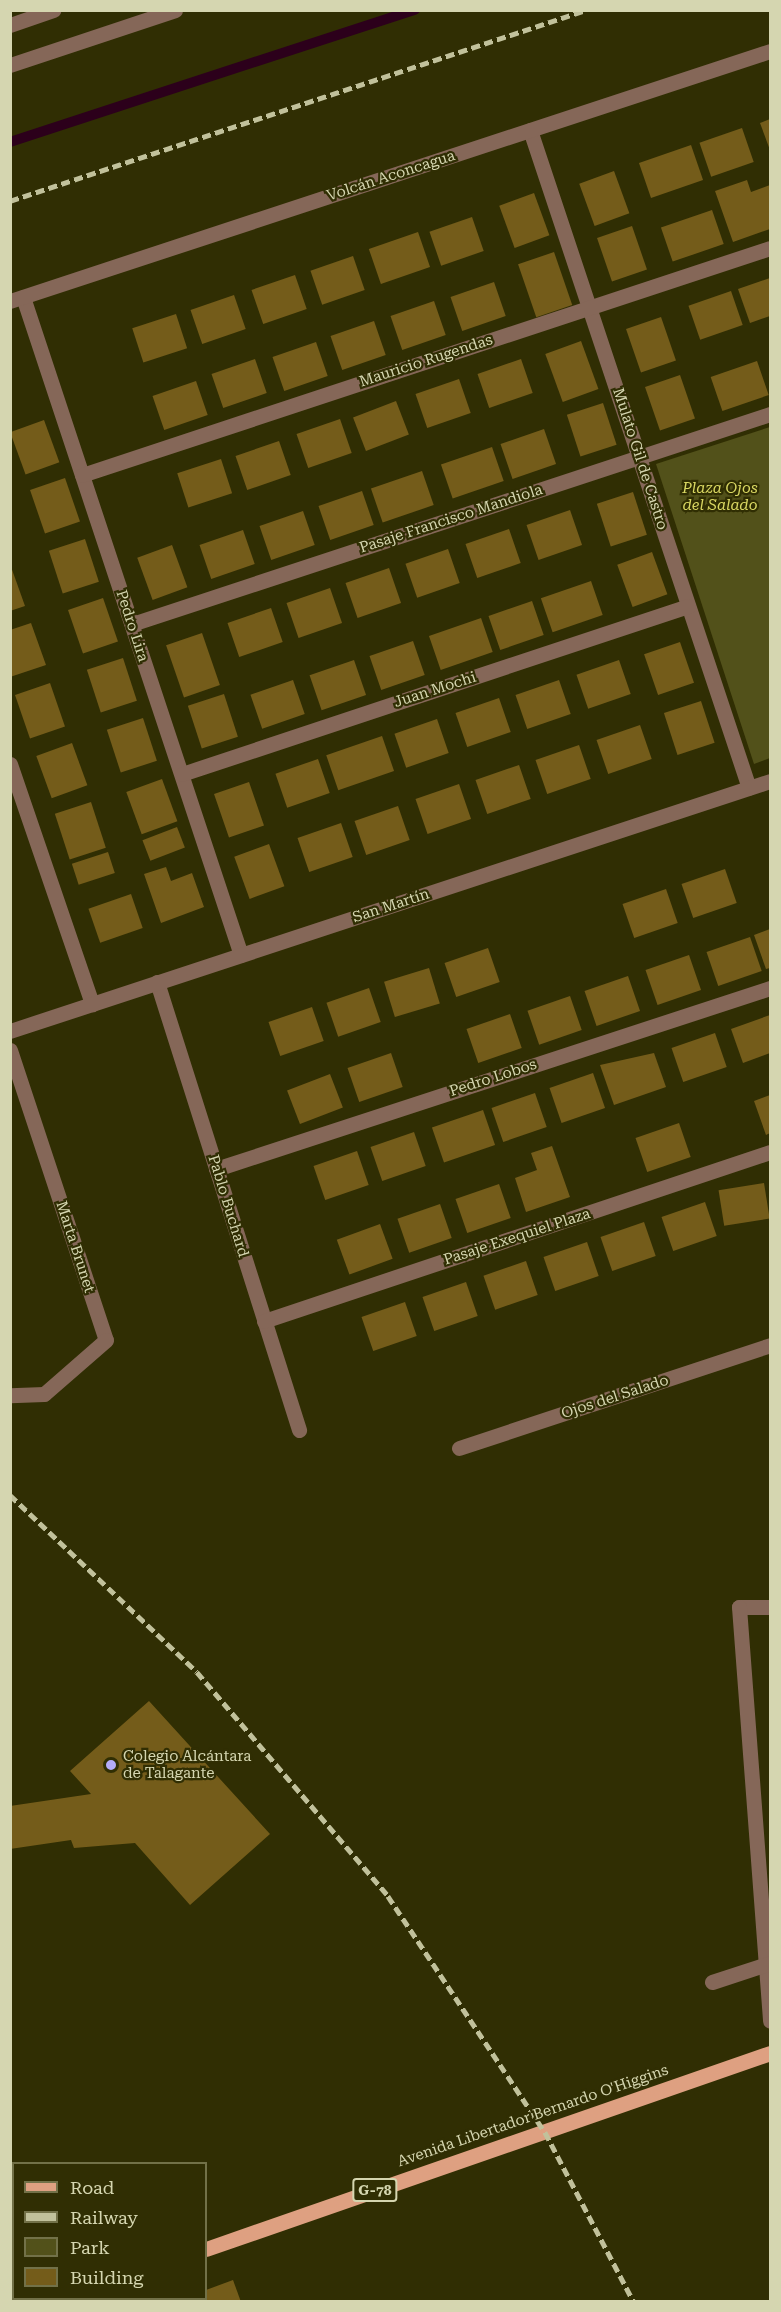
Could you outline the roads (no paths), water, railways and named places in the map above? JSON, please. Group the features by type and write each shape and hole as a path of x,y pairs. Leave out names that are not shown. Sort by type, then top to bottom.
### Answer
{"main road":[{"name":"Avenida Libertador Bernardo O'Higgins","path":"207,2249 771,2053"}],"street":[{"path":"10,25 30,14 53,10"},
{"path":"10,65 176,10"},
{"name":"Volcán Aconcagua","path":"17,299 771,51"},
{"name":"Mulato Gil de Castro","path":"530,130 749,788"},
{"name":"Mauricio Rugendas","path":"82,475 771,248"},
{"name":"Pedro Lira","path":"17,299 82,475 241,955"},
{"name":"Pasaje Francisco Mandiola","path":"132,624 771,414"},
{"name":"Juan Mochi","path":"182,774 688,606"},
{"path":"10,764 92,1004"},
{"name":"San Martín","path":"10,1031 771,781"},
{"name":"Pablo Buchard","path":"157,982 299,1430"},
{"name":"Pedro Lobos","path":"216,1169 771,988"},
{"name":"Marta Brunet","path":"10,1050 106,1340 44,1394 13,1397"},
{"name":"Pasaje Exequiel Plaza","path":"264,1321 771,1152"},
{"name":"Ojos del Salado","path":"459,1448 771,1345"},
{"path":"771,1607 740,1607 770,1963 771,2021"},
{"path":"712,1982 770,1963"}],"waterway":[{"path":"10,142 415,10"}],"railway":[{"path":"10,201 586,10"},
{"path":"10,1495 197,1672 388,1896 545,2132 634,2302"}],"place":[{"name":"Colegio Alcántara de Talagante","path":"111,1765"}],"park label":[{"name":"Plaza Ojos del Salado","path":"720,496"}]}
